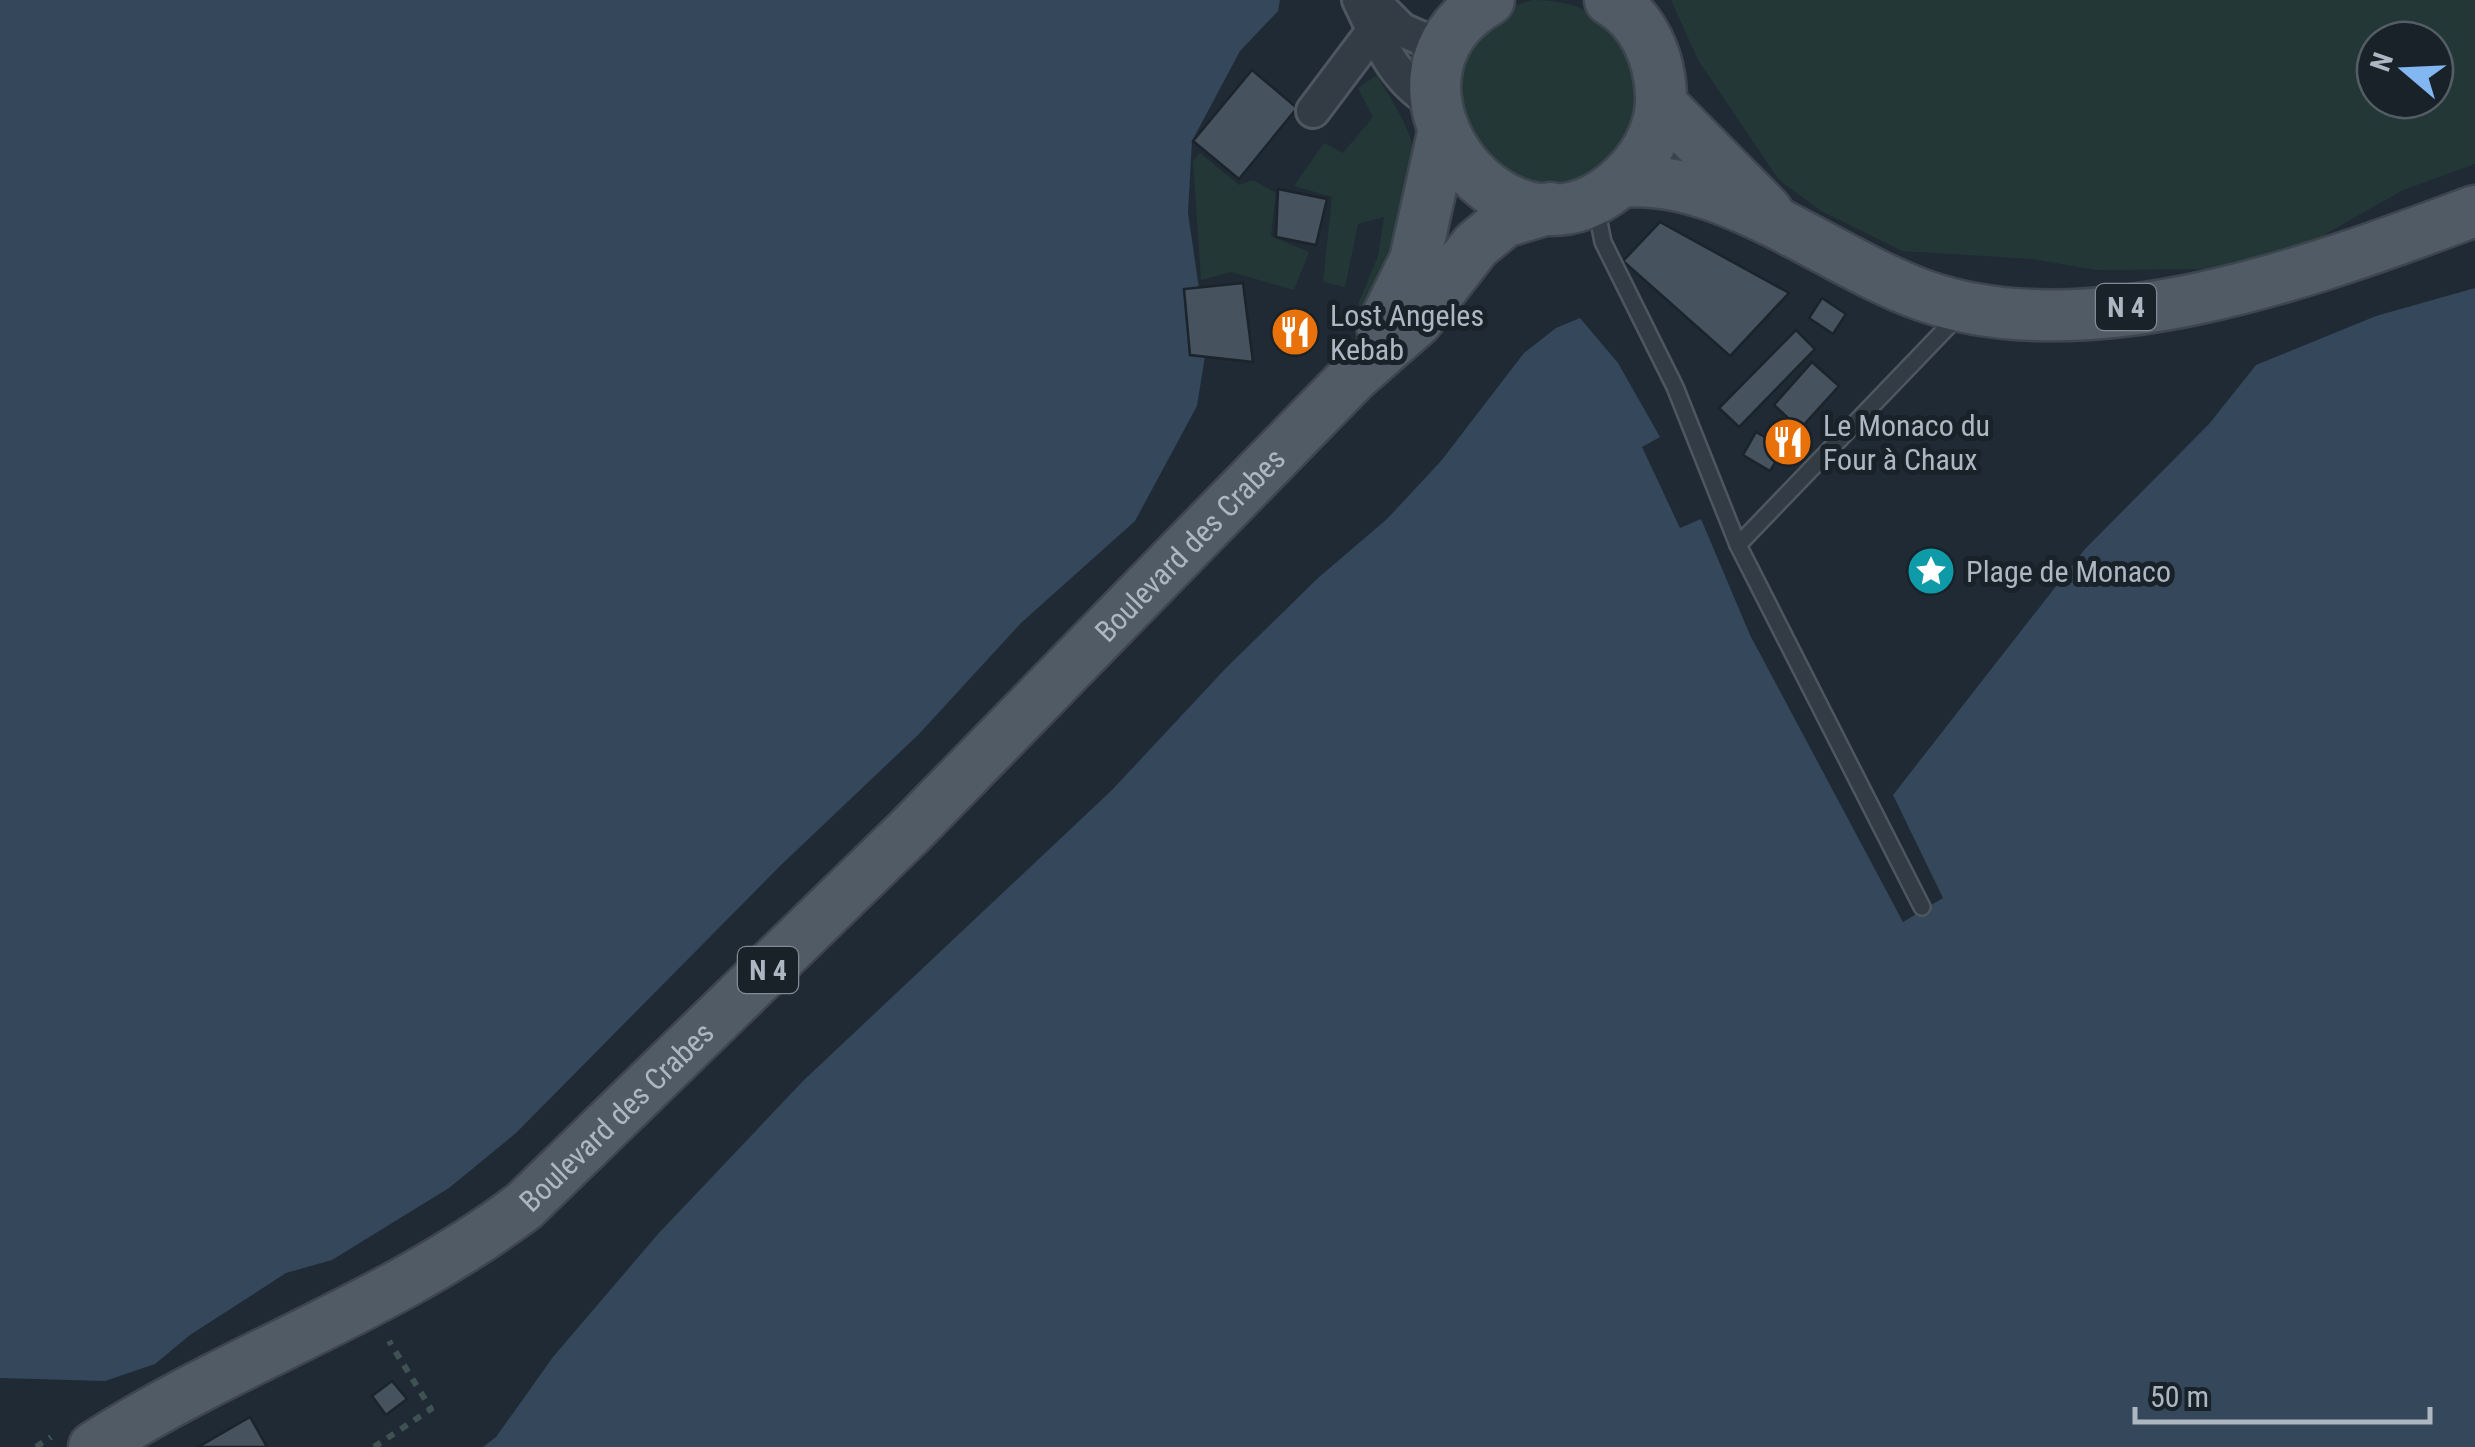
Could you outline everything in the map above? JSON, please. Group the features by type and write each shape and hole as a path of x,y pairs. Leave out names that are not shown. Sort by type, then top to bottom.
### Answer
{"main road":[{"path":"1446,49 1460,25 1489,0"},
{"path":"1440,119 1474,180 1523,205 1588,196 1641,160 1655,134 1662,105 1660,76 1652,49 1638,24 1610,0"},
{"name":"Boulevard des Crabes","path":"1353,376 1407,283 1429,213 1440,119 1438,76 1446,49"},
{"name":"N 4","path":"1662,105 1781,226"},
{"name":"N 4","path":"1588,196 1646,180 1680,185 1781,226 1894,284 1966,307 2006,313 2069,313 2240,292 2322,268 2475,211"},
{"name":"Boulevard des Crabes","path":"79,1438 166,1401 418,1276 478,1241 524,1206 910,832 1353,376 1418,322 1476,245 1504,222 1588,196"}],"street":[{"path":"1359,0 1373,15 1402,79 1440,119"},
{"path":"1373,15 1446,49"},
{"path":"1313,111 1373,15"}],"lane":[{"path":"1588,196 1603,242 1675,387 1738,545 1922,907"},
{"path":"1738,545 1966,307"}],"path":[{"path":"374,1447 431,1409 382,1329"},
{"path":"36,1447 79,1438"}],"green space":[{"path":"1533,0 1583,9 1616,32 1634,64 1638,100 1628,135 1606,165 1572,183 1522,183 1471,149 1457,62 1500,10"},
{"path":"1671,0 2475,0 2475,164 2403,190 2315,240 2223,269 2096,270 2032,259 1902,251 1821,211 1779,180 1698,60"},
{"path":"1377,75 1410,137 1416,182 1406,228 1366,313 1358,304 1378,256 1384,217 1358,224 1345,287 1323,282 1332,197 1294,186 1324,143 1343,153 1373,117 1358,88"},
{"path":"1200,153 1239,185 1253,180 1276,193 1271,236 1309,252 1294,290 1231,272 1201,280 1193,161"}],"water":[{"path":"0,0 1280,0 1278,11 1240,51 1192,141 1188,213 1207,343 1197,406 1135,521 1021,623 919,734 780,866 516,1133 449,1188 332,1260 286,1273 190,1335 155,1364 105,1381 0,1378"},
{"path":"2475,288 2475,1447 483,1447 496,1437 553,1357 658,1234 803,1081 1112,790 1226,668 1318,578 1387,519 1441,461 1524,353 1556,328 1580,318 1618,363 1660,437 1642,447 1680,528 1701,519 1750,635 1903,922 1943,898 1893,795 2085,549 2209,424 2256,365 2376,316"}],"building":[{"path":"1252,70 1297,108 1239,179 1193,141"},
{"path":"1278,189 1327,199 1316,245 1276,237"},
{"path":"1660,222 1789,293 1730,356 1623,261"},
{"path":"1243,283 1253,362 1190,355 1184,289"},
{"path":"1822,298 1846,314 1833,334 1809,318"},
{"path":"1287,310 1310,321 1297,347 1274,335"},
{"path":"1796,330 1815,349 1739,427 1719,408"},
{"path":"1812,362 1839,386 1800,429 1774,405"},
{"path":"1756,432 1784,448 1770,471 1743,455"},
{"path":"392,1381 407,1399 386,1415 372,1396"},
{"path":"250,1417 267,1447 198,1447"}],"place":[{"name":"Lost Angeles Kebab","path":"1295,332"},
{"name":"Le Monaco du Four à Chaux","path":"1788,442"},
{"name":"Plage de Monaco","path":"1931,571"}]}
